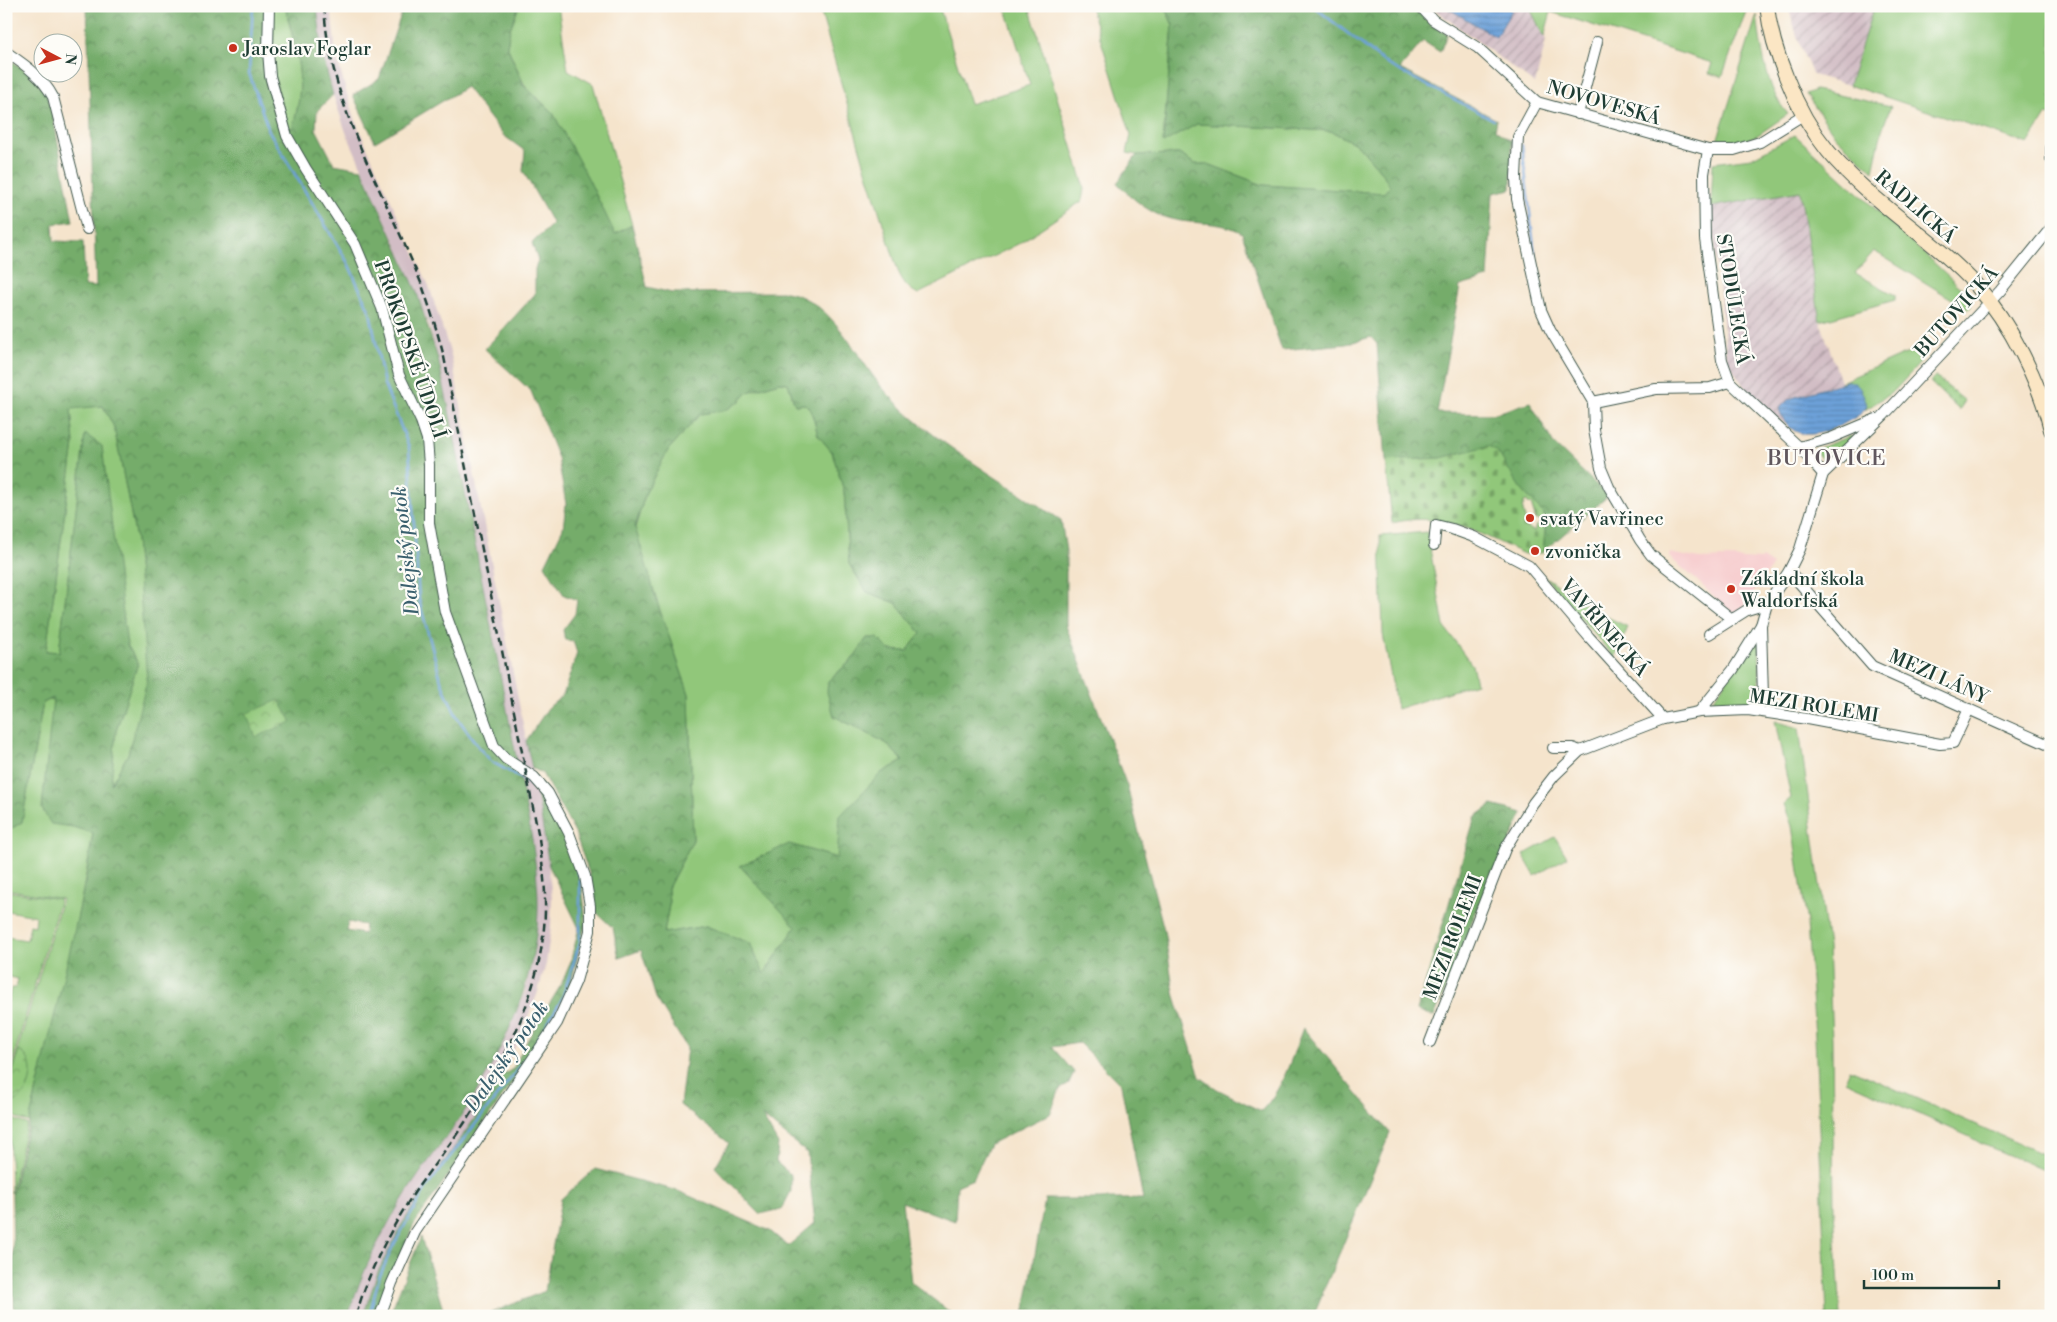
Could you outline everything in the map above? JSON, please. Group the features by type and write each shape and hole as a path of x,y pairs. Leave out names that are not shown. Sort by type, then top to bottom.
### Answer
{"main road":[{"name":"RADLICKÁ","path":"1767,6 1777,54 1803,115 1824,146 1847,171 1957,266 1990,302 2014,338 2028,366 2051,430"}],"street":[{"name":"PROKOPSKÉ ÚDOLÍ","path":"269,6 268,51 270,76 287,136 306,170 354,244 382,308 399,375 421,421 427,439 429,523 445,612 454,639 494,746 506,759 534,777 548,793 569,833 586,876 590,906 590,931 576,981 557,1023 415,1232 392,1283 380,1316"},
{"name":"NOVOVESKÁ","path":"1420,6 1432,20 1478,48 1537,102 1578,114 1708,150 1734,150 1760,142 1803,115"},
{"path":"1578,114 1597,42"},
{"path":"6,52 30,68 46,85 53,97 87,229"},
{"path":"1537,102 1518,136 1516,177 1517,199 1541,310 1550,330 1593,402 1595,437 1601,468 1609,487 1640,540 1651,555 1660,563 1733,620"},
{"path":"2051,148 2051,159"},
{"name":"STODŮLECKÁ","path":"1708,150 1704,174 1705,239 1722,360 1730,382 1799,447 1823,474"},
{"name":"BUTOVICKÁ","path":"1823,474 1883,416 1990,302 2051,228"},
{"path":"1593,402 1656,389 1710,388 1730,382"},
{"name":"BUTOVICKÁ","path":"1799,447 1831,438 1883,416"},
{"path":"1748,710 1760,704 1763,697 1762,625 1767,604 1789,571 1807,530 1823,474"},
{"name":"VAVŘINECKÁ","path":"1434,545 1436,526 1452,529 1474,537 1529,566 1663,719"},
{"name":"MEZI LÁNY","path":"1789,571 1872,666 2051,746"},
{"path":"1709,634 1746,610 1767,604"},
{"path":"1699,712 1733,670 1762,625"},
{"name":"MEZI ROLEMI","path":"1430,1042 1505,850 1538,796 1554,776 1580,751 1663,719 1699,712 1748,710 1940,744 1953,743 1969,709"},
{"path":"1553,748 1573,748 1580,751"}],"shaded area":[{"path":"317,6 331,6 336,55 358,127 429,286 451,355 545,837 552,898 551,927 546,964 537,995 512,1054 478,1114 401,1226 378,1272 363,1316 348,1316 355,1293 375,1246 409,1188 467,1107 500,1048 525,991 537,926 538,899 532,839 438,359 429,326 405,264 346,132 333,95 323,57"},
{"path":"1430,6 1529,6 1546,40 1535,84"},
{"path":"1788,6 1874,6 1849,85 1813,75 1801,49"},
{"path":"1800,191 1820,321 1841,382 1789,399 1784,423 1760,406 1749,394 1727,360 1711,207"},
{"name":"Základní škola Waldorfská","path":"1670,553 1700,559 1760,560 1762,558 1773,565 1742,609 1733,614 1669,557"}],"green space":[{"path":"87,6 272,6 273,71 288,129 292,128 297,111 300,81 296,52 285,6 317,6 323,57 333,95 317,111 316,129 334,164 362,169 416,290 438,359 532,839 538,893 538,915 534,950 513,1020 492,1064 468,1106 390,1219 367,1266 348,1316 14,1316 12,1194 74,933 86,878 93,833 73,827 51,824 42,809 53,698 43,703 22,822 6,832 6,57 29,73 32,77 32,82 37,82 46,93 53,117 73,221 53,224 54,241 83,242 85,286 96,287","holes":["103,406 114,427 136,539 147,681 128,754 111,784 116,731 138,663 127,645 102,446 85,434 59,652 46,651 74,444 71,409","348,922 365,925 364,934 346,931"]},
{"path":"272,6 285,6 299,67 300,81 297,111 292,128 288,129 273,71"},
{"path":"404,6 519,6 510,29 507,46 524,86 553,113 615,234 632,225 647,287 672,293 786,292 803,297 818,306 831,318 875,379 909,415 960,454 1061,520 1066,551 1066,626 1127,786 1164,930 1174,993 1200,1077 1217,1089 1261,1111 1269,1103 1281,1083 1303,1028 1390,1133 1313,1316 1024,1316 1045,1199 1143,1199 1121,1085 1079,1043 1052,1047 1074,1072 1068,1085 1060,1089 1050,1114 990,1144 973,1179 957,1186 955,1221 902,1202 911,1282 955,1316 483,1316 545,1291 561,1199 595,1169 678,1191 770,1231 788,1246 815,1223 807,1153 762,1116 778,1144 776,1162 791,1175 791,1191 782,1209 760,1214 715,1167 729,1143 680,1105 687,1048 656,998 641,950 619,958 613,928 594,910 589,873 575,833 542,773 532,768 526,741 548,708 563,695 577,653 573,641 565,640 563,630 575,614 577,600 564,595 545,565 563,528 566,504 558,458 531,391 485,349 535,294 535,269 538,260 532,243 553,224 523,171 525,151 503,135 466,87 375,142 353,95 379,79","holes":["779,382 788,383 795,405 805,404 811,410 818,435 832,452 844,491 849,564 867,592 896,603 921,633 907,651 889,650 878,638 867,638 852,660 828,681 827,692 834,716 886,743 903,761 881,773 840,816 837,858 789,844 740,866 796,927 764,974 750,943 706,926 664,933 669,905 668,888 693,840 689,694 658,605 635,527 646,492 668,450 700,414 726,410 740,401 748,392"]},
{"path":"519,6 558,6 568,70 593,84 632,225 615,234 553,113 525,86 507,46 510,29"},
{"path":"819,6 939,6 970,104 1030,85 1005,6 1029,6 1082,179 1084,189 1082,201 1018,244 918,294 908,287 898,271 866,170"},
{"path":"1090,6 1164,6 1173,25 1163,142 1197,124 1331,131 1358,145 1383,174 1390,186 1384,193 1263,185 1208,164 1195,164 1179,154 1137,155 1127,153 1131,135"},
{"path":"1164,6 1413,6 1430,24 1447,34 1440,52 1423,41 1400,69 1497,120 1495,130 1512,141 1511,189 1493,193 1488,278 1460,286 1437,413 1494,414 1530,402 1553,443 1608,496 1543,552 1546,519 1520,488 1497,451 1488,446 1441,458 1386,461 1377,344 1371,337 1346,344 1282,350 1242,233 1216,224 1180,221 1163,217 1141,205 1117,183 1137,155 1179,154 1195,164 1208,164 1263,185 1384,193 1390,186 1383,174 1358,145 1331,131 1197,124 1163,143 1173,25"},
{"path":"1529,6 1748,6 1722,77 1709,73 1712,63 1551,12 1544,37"},
{"path":"1874,6 2051,6 2051,116 2047,114 2028,144 1849,85"},
{"path":"1757,15 1763,54 1770,81 1774,93 1788,114 1758,135 1738,143 1717,141"},
{"path":"1815,90 1891,106 1882,130 1873,171 1836,137 1806,94"},
{"path":"1795,135 1969,295 1971,307 1968,309 1874,251 1855,273 1895,295 1895,300 1820,321 1800,191 1711,207 1713,163 1751,158"},
{"path":"1914,351 1921,362 1894,391 1865,410 1867,408 1847,381 1841,382 1900,356"},
{"path":"1935,376 1965,401 1959,410 1930,382"},
{"path":"779,382 788,383 795,405 805,404 811,410 818,435 832,452 844,491 849,564 867,592 896,603 921,633 907,651 888,650 878,638 867,638 852,660 828,681 834,716 886,743 903,761 881,773 837,858 789,844 796,927 763,975 750,943 706,926 664,933 669,905 668,888 693,840 689,694 658,605 635,528 646,492 668,450 700,414 726,410 740,401 748,392"},
{"path":"103,406 114,427 136,539 148,681 128,754 110,786 116,731 138,663 127,645 85,435 59,652 46,651 74,444 71,408"},
{"path":"1850,436 1853,438 1826,464 1814,450"},
{"path":"1488,446 1497,451 1520,488 1546,519 1543,552 1539,554 1538,548 1531,548 1531,554 1524,554 1476,532 1445,522 1411,520 1392,523 1386,461 1441,458","holes":["1527,501 1531,504 1536,520 1539,520 1541,525 1536,526 1534,531 1527,528 1522,506"]},
{"path":"1427,532 1444,626 1472,665 1476,683 1397,709 1383,634 1380,536"},
{"path":"1544,576 1591,609 1628,627 1615,658"},
{"path":"1759,631 1760,696 1749,705 1707,709"},
{"path":"54,698 42,809 73,827 93,833 72,942 29,1122 18,1119 6,1108 6,1089 62,899 6,889 6,832 22,822 43,703"},
{"path":"279,700 292,722 256,737 246,714"},
{"path":"1775,721 1799,728 1828,947 1832,1039 1834,1210 1841,1316 1827,1316 1815,1036 1807,923 1792,826 1784,804 1791,798"},
{"path":"537,791 547,796 581,874 586,922 571,983 514,1080 413,1226 376,1316 363,1316 378,1272 401,1226 478,1114 501,1076 513,1069 528,1039 561,985 570,964 579,928 549,866"},
{"path":"1492,805 1523,813 1473,919 1434,1017 1417,1010 1475,817"},
{"path":"1555,837 1567,857 1535,876 1523,855"},
{"path":"6,891 60,899 6,1083 6,1002 8,1002 11,988 16,988 18,979 6,976 6,937 27,940 30,925 35,926 36,916 7,911 6,916"},
{"path":"19,1051 26,1056 30,1063 30,1080 22,1096 16,1101 8,1103 8,1089"},
{"path":"1850,1069 2051,1158 2051,1173 1980,1143 1845,1081"},
{"path":"9,1115 17,1121 27,1124 11,1193"},
{"path":"421,1237 445,1316 389,1316"}],"water":[{"path":"1444,6 1506,6 1512,10 1496,37"},
{"path":"1847,381 1858,386 1863,393 1867,405 1856,417 1837,427 1817,434 1799,433 1784,420 1779,409 1789,399"}],"waterway":[{"name":"Dalejský potok","path":"253,6 249,73 269,131 348,263 370,312 384,384 409,447 419,600 442,684 457,717 480,749 492,762 528,782 541,794 559,825"},
{"path":"1313,6 1388,65 1494,120"},
{"path":"1522,145 1535,255"},
{"name":"Dalejský potok","path":"369,1316 379,1278 392,1248 426,1188 528,1056 562,999 580,942 580,877 577,870"}],"railway":[{"path":"324,6 328,44 348,116 423,288 444,357 539,838 545,890 544,926 540,954 534,982 514,1036 473,1110 414,1193 396,1222 373,1268 356,1316"}],"place":[{"name":"Jaroslav Foglar","path":"233,48"},
{"name":"svatý Vavřinec","path":"1530,518"},
{"name":"zvonička","path":"1535,551"},
{"name":"Základní škola Waldorfská","path":"1731,589"}],"district":[{"name":"BUTOVICE","path":"1827,458"}]}
